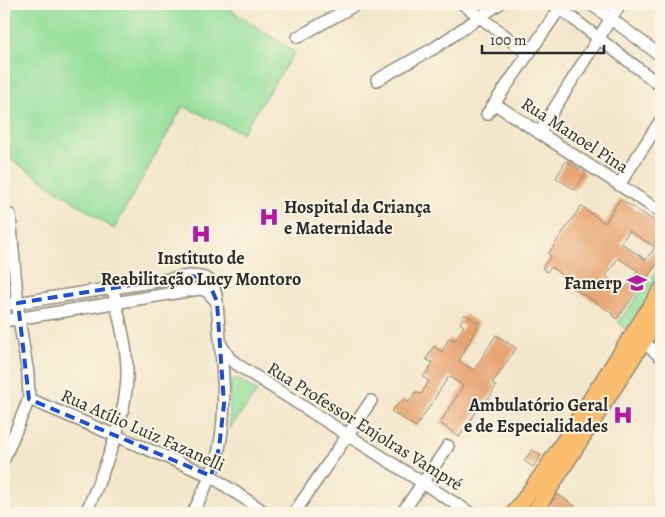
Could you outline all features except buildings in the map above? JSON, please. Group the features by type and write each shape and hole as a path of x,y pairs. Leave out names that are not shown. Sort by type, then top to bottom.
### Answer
{"main road":[{"path":"534,513 639,337 661,290"},
{"path":"514,513 639,337 661,314"}],"street":[{"path":"298,37 357,4"},
{"path":"463,4 529,54"},
{"path":"377,80 436,47 499,4"},
{"path":"591,4 661,56"},
{"path":"539,133 620,4"},
{"path":"487,114 529,54 557,6 661,86"},
{"name":"Rua Manoel Pina","path":"495,104 661,212"},
{"path":"619,185 661,120"},
{"path":"4,459 29,399 28,374 19,319 7,214"},
{"path":"4,305 198,276 208,278 215,288 217,302 224,404 219,448 210,476 193,513"},
{"path":"86,513 116,435 126,395 127,371 125,348 113,288"},
{"path":"4,321 199,289 206,290 217,302"},
{"path":"639,337 661,357"},
{"name":"Rua Professor Enjolras Vampré","path":"220,344 230,359 240,367 470,513"},
{"name":"Rua Professor Enjolras Vampré","path":"223,385 229,372 234,368 240,367"},
{"name":"Rua Atílio Luiz Fazanelli","path":"29,399 210,476 266,513"},
{"path":"294,513 371,401"},
{"path":"402,513 448,446"}],"highlighted area":[{"path":"189,276 207,278 217,302 224,404 219,448 211,476 29,399 18,303"}],"green space":[{"path":"4,4 222,4 295,52 242,133 183,106 114,229 4,154"},
{"path":"661,265 661,283 629,333 618,322"},
{"path":"233,379 238,379 257,392 229,430 231,382"}],"place":[{"name":"Hospital da Criança e Maternidade","path":"269,217"},
{"name":"Instituto de Reabilitação Lucy Montoro","path":"201,234"},
{"name":"Famerp","path":"637,283"},
{"name":"Ambulatório Geral e de Especialidades","path":"623,415"}]}
